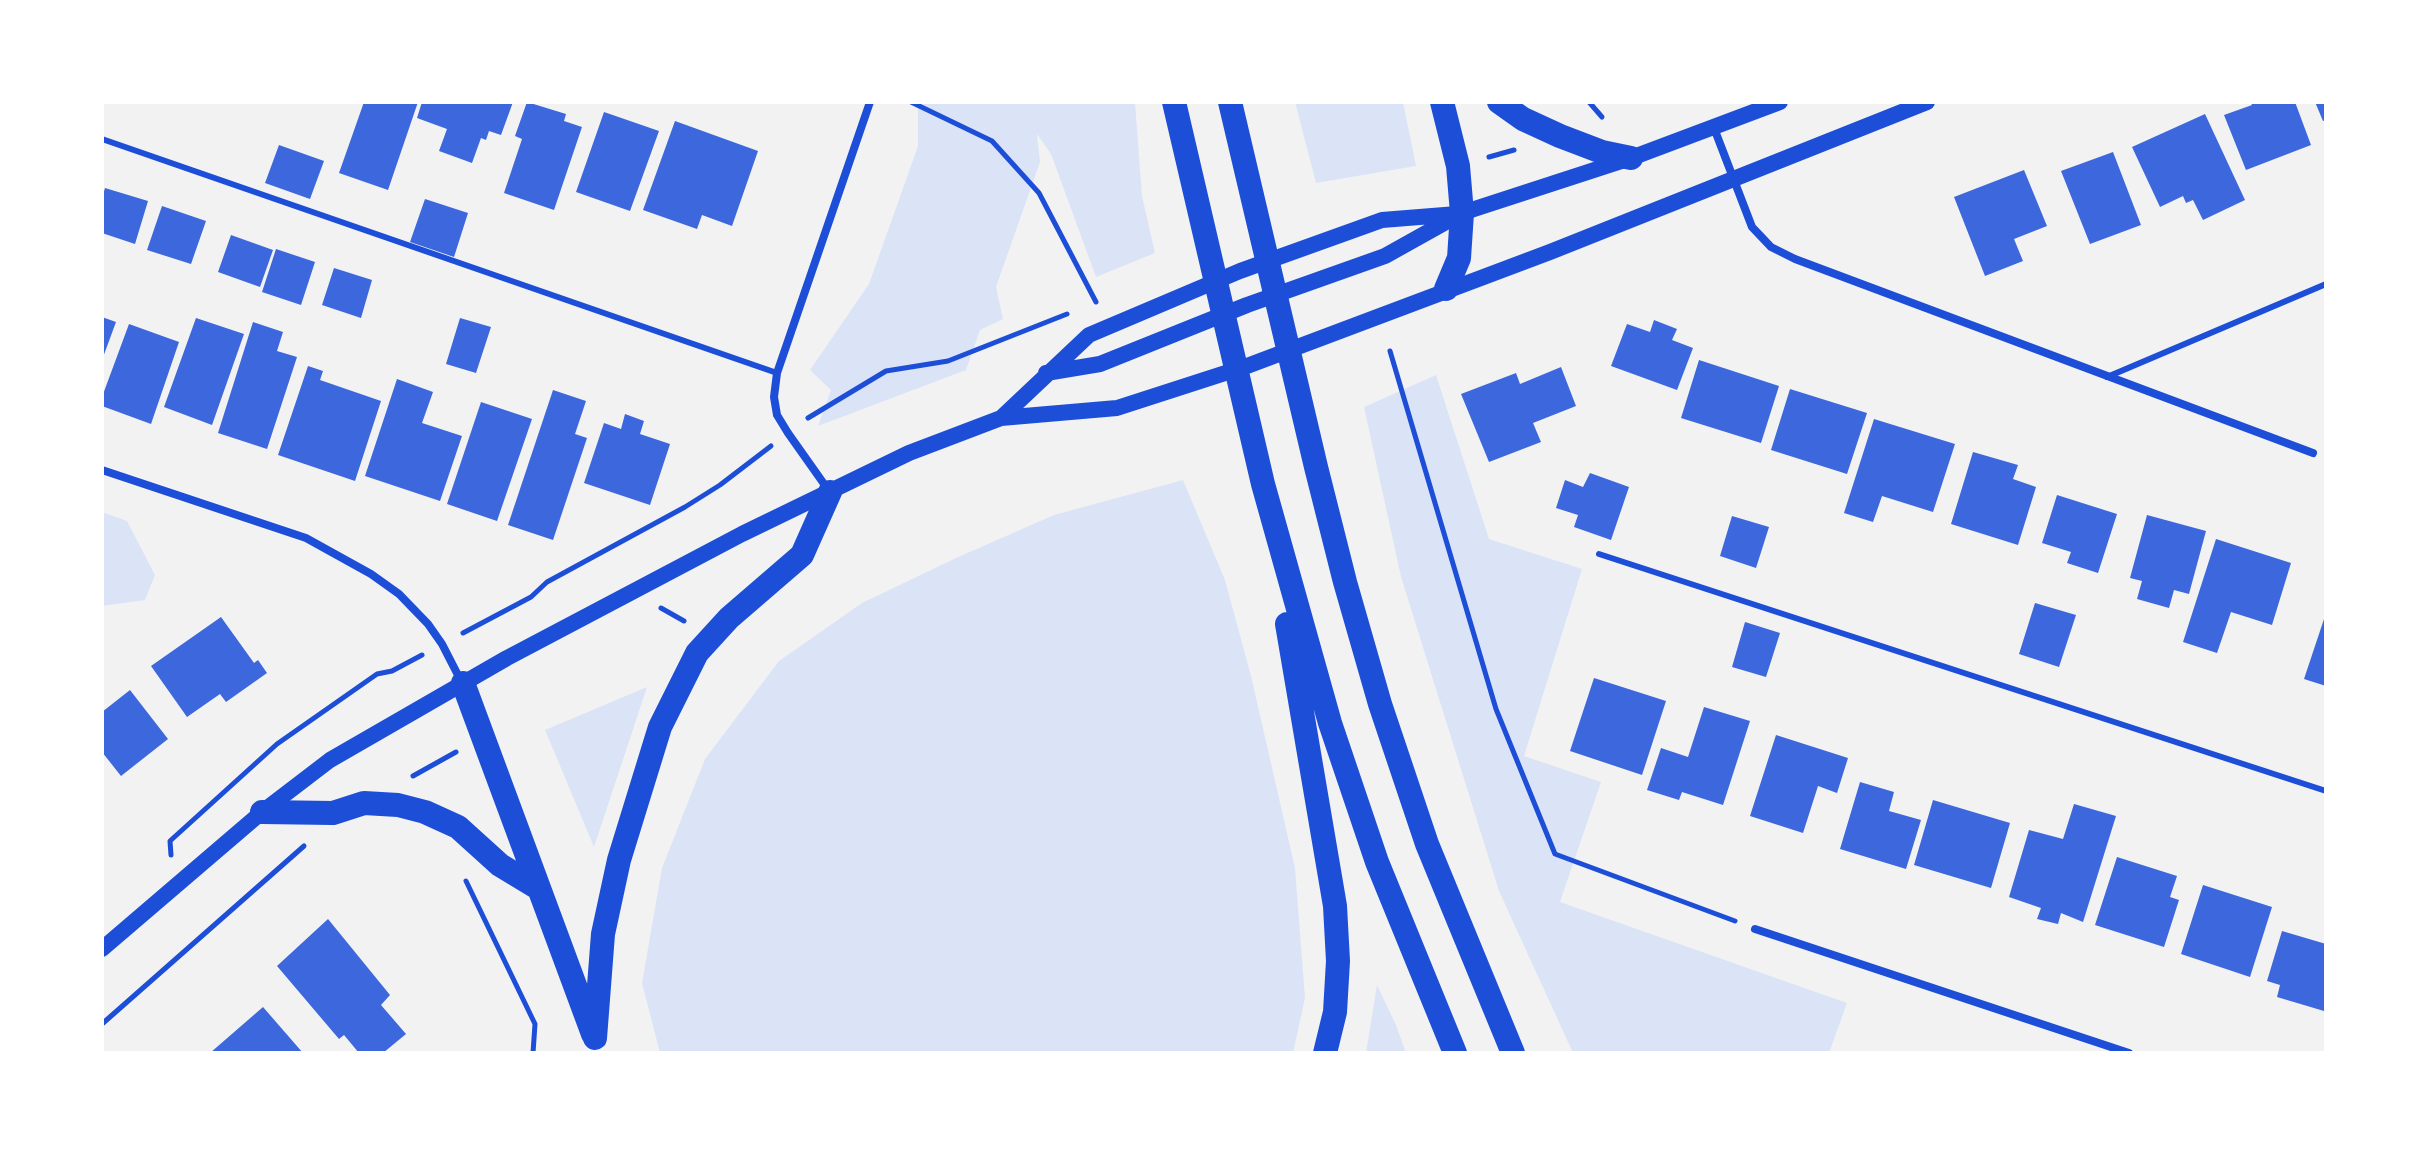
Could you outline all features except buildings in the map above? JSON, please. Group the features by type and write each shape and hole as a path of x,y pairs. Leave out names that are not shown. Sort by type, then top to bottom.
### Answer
{"highway":[{"path":"1174,102 1263,484 1330,723 1377,862 1455,1053"},
{"path":"1230,102 1316,467 1384,718 1427,844 1513,1053"},
{"path":"1442,102 1458,166 1462,213 1459,258 1446,289"},
{"path":"1499,102 1523,119 1560,136 1602,152 1631,158"},
{"path":"1263,484 1335,906 1338,961 1335,1012 1325,1053"},
{"path":"597,1046 603,934 619,860 660,727 697,653 729,618 802,555 830,492"},
{"path":"463,683 597,1046"},
{"path":"262,812 333,813 364,803 398,805 425,812 458,827 500,865 538,888"}],"main road":[{"path":"1046,373 1100,364 1247,305 1385,256 1462,213 1631,158 1780,102"},
{"path":"102,949 262,812 330,760 463,683 742,534 909,453 1001,418 1117,408 1247,366 1550,252 1927,102"},
{"path":"1001,418 1089,335 1240,271 1382,220 1462,213"}],"street":[{"path":"830,492 777,415 774,397 777,373 870,102"},
{"path":"1714,128 1752,227 1771,247 1795,259 2313,453"},
{"path":"102,470 306,538 371,574 399,594 428,624 463,683"},
{"path":"1755,929 2129,1053"}],"lane":[{"path":"102,139 777,373"},
{"path":"2107,377 2326,284"},
{"path":"1599,554 2326,791"}],"path":[{"path":"911,102 992,141 1039,193 1097,303"},
{"path":"1589,102 1603,118"},
{"path":"1478,161 1526,147"},
{"path":"1515,150 1518,161"},
{"path":"1390,351 1496,709 1555,854 1755,929"},
{"path":"547,582 685,507 766,450"},
{"path":"170,841 277,744 377,674"},
{"path":"409,782 414,774 456,752"},
{"path":"102,1024 313,838"},
{"path":"464,877 535,1024 533,1053"}],"shaded area":[{"path":"915,102 1135,102 1142,196 1155,253 1096,277 1051,154 1037,134 1040,162 996,287 1003,319 980,330 966,370 818,426 831,390 810,370 869,284 918,146 918,107"},
{"path":"1295,102 1403,102 1416,166 1316,183"},
{"path":"1436,375 1489,539 1582,569 1524,756 1601,782 1560,902 1847,1003 1829,1053 1573,1053 1499,891 1401,577 1364,407"},
{"path":"1183,480 1225,580 1251,676 1295,868 1305,998 1293,1053 660,1053 642,983 662,868 705,759 779,661 862,603 956,558 1054,515"},
{"path":"102,512 127,521 155,575 145,600 102,606"},
{"path":"647,687 594,847 545,730"},
{"path":"1377,985 1396,1025 1406,1053 1366,1053"}]}
